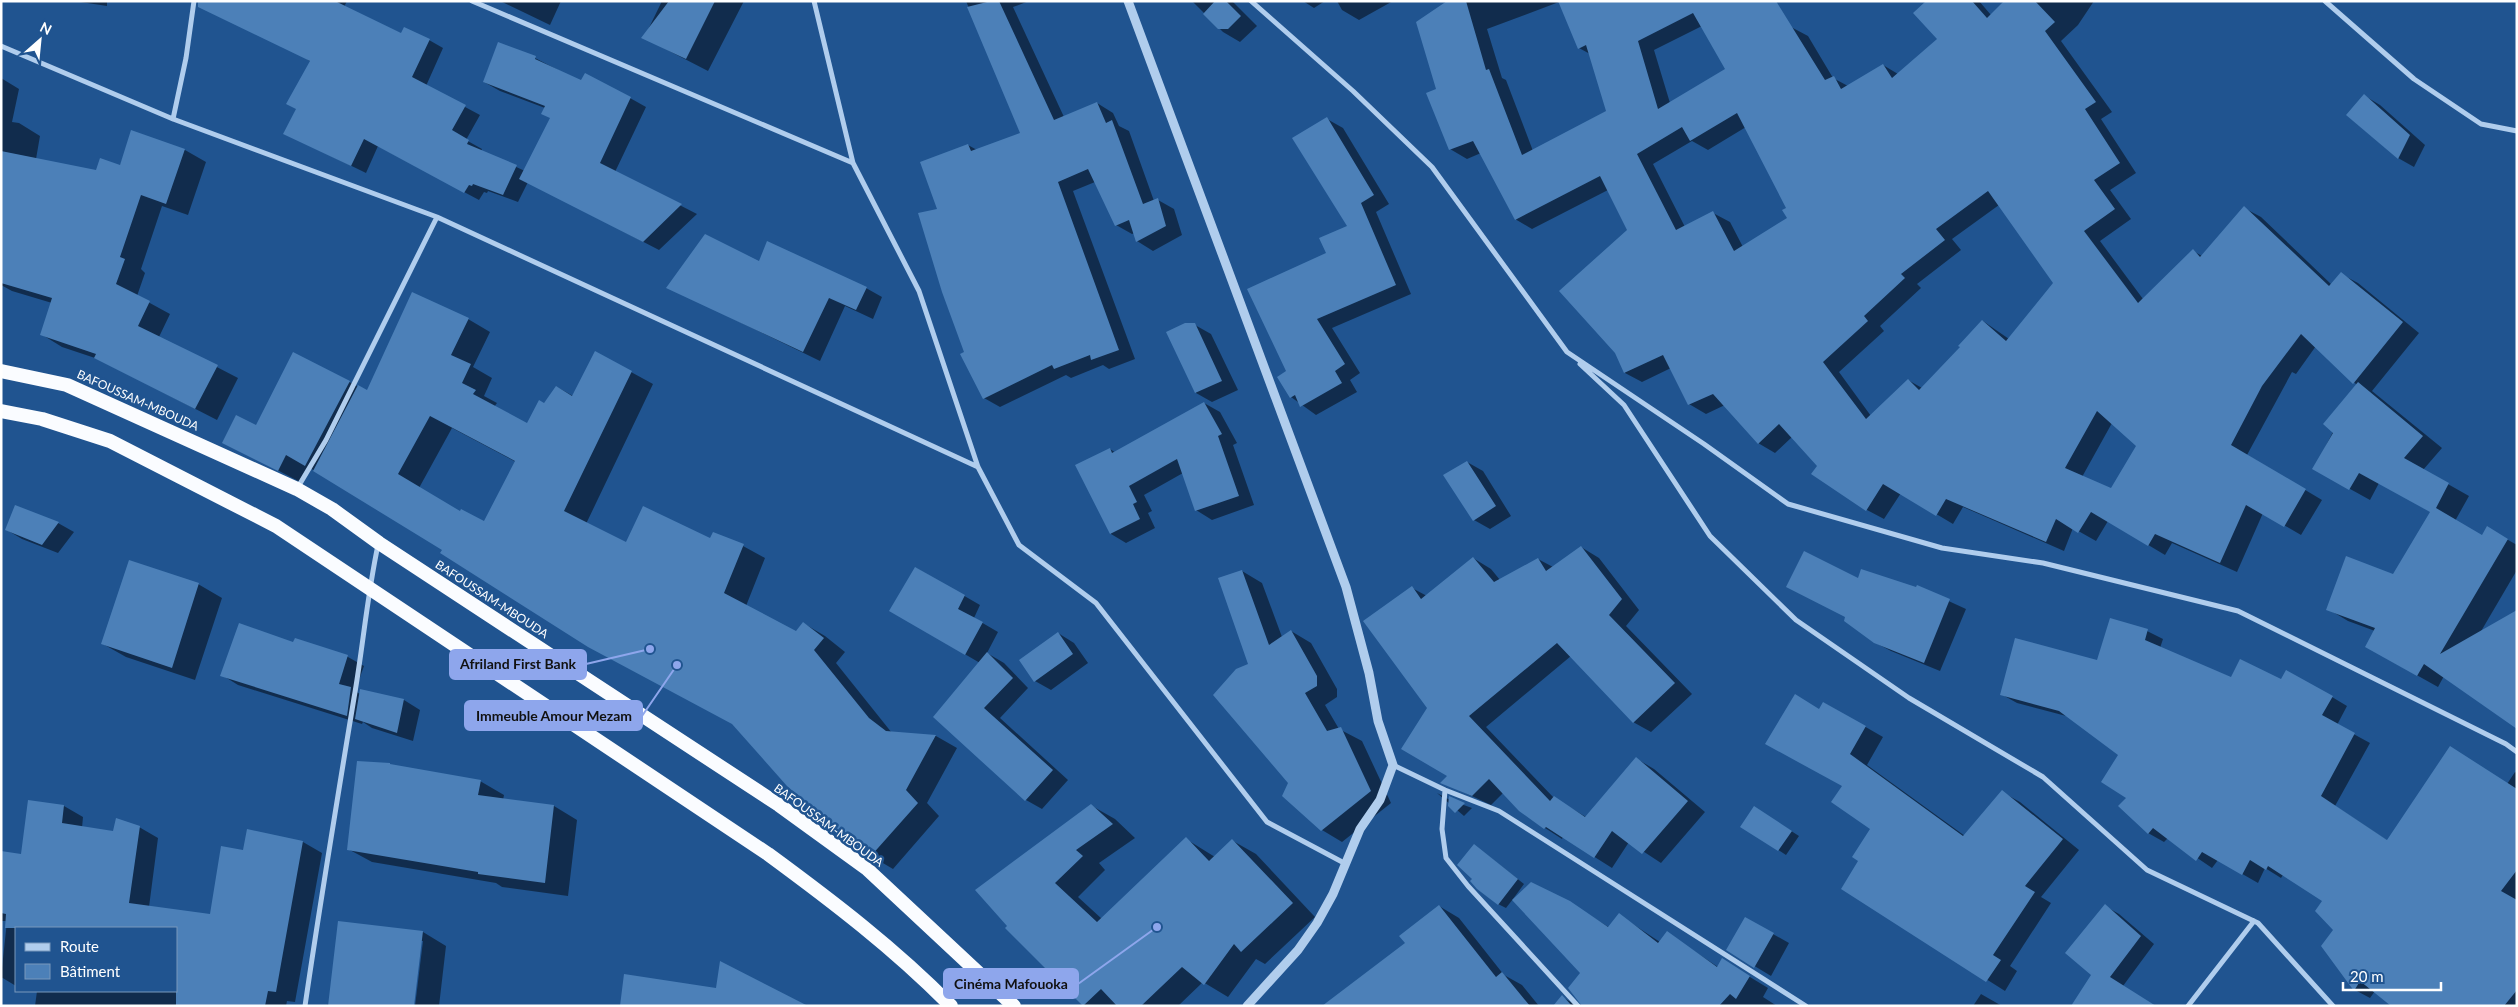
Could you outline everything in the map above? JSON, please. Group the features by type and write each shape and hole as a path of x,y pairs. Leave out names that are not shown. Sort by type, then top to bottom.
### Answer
{"highway":[{"name":"BAFOUSSAM-MBOUDA","path":"1,371 67,385 297,489 332,510 379,543 779,805 858,863 948,942 1014,1006"},
{"path":"1,410 42,419 110,441 276,526 369,586 768,854 841,908 920,975 951,1006"}],"street":[{"path":"172,119 186,58 194,1"},
{"path":"472,1 853,163"},
{"path":"814,1 853,163 919,291 978,467 1019,545 1096,602 1267,822 1346,864"},
{"path":"1128,1 1346,587 1369,673 1378,721 1393,765 1380,800 1360,829 1346,864 1317,923 1298,950 1247,1006"},
{"path":"1251,1 1353,91 1432,166 1567,352 1624,405 1710,536 1796,620 1909,698 2043,777 2147,870 2254,921 2333,1006"},
{"path":"2325,1 2414,79 2481,124 2517,131"},
{"path":"1,46 172,119 437,217 978,467"},
{"path":"297,489 326,440 437,217"},
{"path":"1567,352 1704,444 1788,504 1942,548 2043,563 2238,611 2506,744 2517,752"},
{"path":"305,1006 326,863 362,654 369,586 379,543"},
{"path":"1393,765 1444,790 1499,811 1806,1006"},
{"path":"1444,790 1442,829 1446,858 1468,886 1578,1006"},
{"path":"2188,1006 2254,921"}],"building":[{"path":"198,1 335,1 401,33 404,27 430,39 412,77 466,105 452,130 469,140 467,144 517,165 503,195 473,184 472,186 469,185 464,193 364,139 351,166 283,134 296,109 286,104 310,61 198,7"},
{"path":"669,1 715,1 686,59 641,38"},
{"path":"999,1 1054,120 1097,102 1106,123 1112,120 1143,204 1158,198 1166,226 1136,242 1129,220 1115,226 1088,169 1058,182 1119,350 1091,360 1090,355 1054,369 1052,365 983,399 960,354 964,352 942,292 918,213 937,209 920,162 968,144 971,151 1020,133 967,7"},
{"path":"1215,1 1226,1 1241,16 1228,29 1218,29 1203,14"},
{"path":"1447,1 1466,1 1486,70 1489,69 1522,155 1606,111 1586,45 1578,49 1558,1 1776,1 1825,80 1834,76 1841,89 1883,64 1892,78 1937,39 1913,13 1926,1 1972,1 1987,18 2004,1 2035,1 2055,22 2045,31 2096,102 2085,109 2120,163 2094,180 2115,209 2084,231 2138,303 2193,249 2200,257 2244,206 2329,286 2341,272 2403,322 2353,384 2301,334 2262,386 2231,445 2306,489 2284,527 2246,505 2220,563 2155,534 2148,546 2091,512 2078,533 2056,519 2046,542 1946,499 1936,516 1883,484 1866,511 1811,474 1817,466 1779,424 1758,444 1713,394 1688,405 1663,355 1624,373 1615,353 1559,291 1627,230 1600,176 1515,220 1473,141 1449,150 1426,93 1436,89 1416,22","holes":["1693,13 1725,69 1658,109 1638,41","1737,113 1786,208 1782,210 1787,218 1734,251 1713,211 1676,230 1637,154 1682,127 1690,141","1988,191 2053,283 2006,341 1982,320 1958,346 1960,347 1919,390 1908,379 1866,419 1823,362 1868,321 1864,316 1905,278 1901,274 1945,240 1936,229","2097,411 2136,446 2111,488 2065,468"]},
{"path":"498,42 536,56 535,59 581,80 585,73 631,97 600,163 682,204 643,242 519,179 550,118 541,114 545,106 483,82"},
{"path":"2364,94 2410,135 2398,159 2346,115"},
{"path":"1327,117 1374,195 1361,203 1396,285 1317,319 1345,364 1335,371 1342,383 1300,407 1295,395 1290,398 1277,377 1286,371 1247,289 1326,253 1319,238 1347,226 1292,138"},
{"path":"131,130 185,149 166,204 141,195 120,257 125,259 116,284 150,301 138,326 218,365 195,409 94,358 96,354 40,335 52,298 1,283 1,151 96,170 100,158 120,165"},
{"path":"705,234 759,261 767,241 867,287 856,310 829,298 803,352 666,288"},
{"path":"412,292 469,318 451,355 471,364 462,383 476,390 473,394 527,423 539,400 544,403 556,386 572,396 595,351 632,371 564,511 626,542 643,506 710,538 713,532 744,544 724,593 796,631 803,622 824,638 814,650 869,718 886,731 936,735 906,790 918,803 870,857 787,786 732,724 588,647 440,553 442,550 313,471 358,385 367,390","holes":["430,416 515,461 484,521 461,509 460,511 398,474"]},
{"path":"1185,323 1195,323 1222,381 1195,393 1166,332"},
{"path":"293,352 350,381 305,466 286,455 278,471 222,443 236,415 256,425"},
{"path":"2358,382 2423,436 2404,458 2449,483 2436,508 2482,535 2487,526 2508,539 2440,654 2517,610 2517,729 2424,664 2417,676 2365,647 2375,628 2326,610 2346,556 2393,574 2430,512 2359,473 2349,490 2312,469 2333,433 2323,424"},
{"path":"1204,402 1222,434 1218,436 1239,496 1195,511 1177,459 1129,486 1137,502 1133,504 1140,519 1110,534 1075,465 1110,448 1112,453"},
{"path":"1467,461 1496,506 1473,521 1443,475"},
{"path":"15,505 59,522 42,545 5,530"},
{"path":"1581,546 1622,599 1609,615 1675,683 1633,723 1557,643 1469,716 1550,801 1554,796 1585,817 1636,757 1688,801 1642,854 1612,831 1594,858 1546,827 1544,829 1519,811 1489,779 1472,796 1440,783 1447,776 1401,749 1427,708 1363,621 1412,586 1421,599 1473,557 1494,582 1538,558 1546,571"},
{"path":"1804,551 1858,578 1861,569 1916,587 1917,585 1950,599 1924,663 1874,643 1844,621 1845,617 1786,587"},
{"path":"129,560 199,583 172,668 101,644"},
{"path":"915,567 965,595 958,609 983,622 965,655 889,611"},
{"path":"1242,570 1269,645 1291,630 1317,676 1317,686 1305,693 1327,731 1341,727 1371,791 1321,831 1282,796 1288,783 1213,695 1236,669 1248,664 1218,578"},
{"path":"2110,618 2148,629 2145,640 2231,677 2240,659 2281,679 2286,670 2333,696 2322,715 2355,733 2321,796 2387,840 2450,746 2517,789 2517,870 2501,891 2517,900 2517,990 2504,1006 2391,1006 2360,981 2354,991 2321,946 2333,930 2315,911 2322,901 2268,866 2266,870 2250,860 2242,875 2202,852 2196,861 2153,828 2148,834 2118,806 2126,798 2101,782 2118,755 2059,711 2000,695 2015,638 2097,660"},
{"path":"239,623 293,642 295,638 348,655 339,684 351,687 347,716 220,676"},
{"path":"1058,632 1073,654 1034,682 1019,660"},
{"path":"987,652 1013,678 984,708 1053,770 1025,801 933,717"},
{"path":"360,689 404,699 397,733 355,719"},
{"path":"1795,694 1819,709 1823,702 1866,726 1850,754 1963,836 2002,790 2063,839 2025,886 2035,892 1993,955 2001,960 1986,982 1841,889 1858,861 1852,857 1870,829 1831,802 1842,786 1765,744"},
{"path":"357,761 390,763 481,780 478,795 554,805 545,883 478,874 478,872 347,850"},
{"path":"1449,796 1465,803 1455,813 1448,806"},
{"path":"28,800 64,805 62,823 113,831 116,818 140,826 129,903 210,914 221,846 243,850 247,829 303,841 276,992 268,991 265,1006 176,1006 176,992 178,992 178,927 5,928 6,914 1,913 1,851 21,854"},
{"path":"1091,804 1113,824 1076,850 1083,856 1055,883 1097,922 1186,837 1209,861 1232,839 1293,903 1241,952 1234,944 1204,985 1182,967 1141,1006 1117,1006 1101,989 1083,1006 1005,928 1007,926 975,890"},
{"path":"1754,806 1792,831 1778,851 1740,827"},
{"path":"1474,844 1518,879 1498,905 1477,889 1470,881 1472,879 1457,865"},
{"path":"1531,882 1570,901 1608,927 1619,913 1658,943 1667,931 1717,967 1722,958 1750,976 1736,999 1730,994 1719,1006 1582,1006 1568,988 1580,973 1512,900"},
{"path":"2105,904 2141,936 2110,977 2156,1006 2071,1006 2091,975 2065,953"},
{"path":"1439,905 1496,977 1502,972 1530,1006 1322,1006 1405,943 1399,936"},
{"path":"1745,917 1774,933 1754,968 1726,950"},
{"path":"338,921 423,931 414,1006 328,1006"},
{"path":"720,961 808,1006 620,1006 624,974 716,988"},
{"path":"1562,995 1572,1006 1553,1006"}],"place":[{"name":"Afriland First Bank","path":"650,649"},
{"name":"Immeuble Amour Mezam","path":"677,665"},
{"name":"Cinéma Mafouoka","path":"1157,927"}]}
